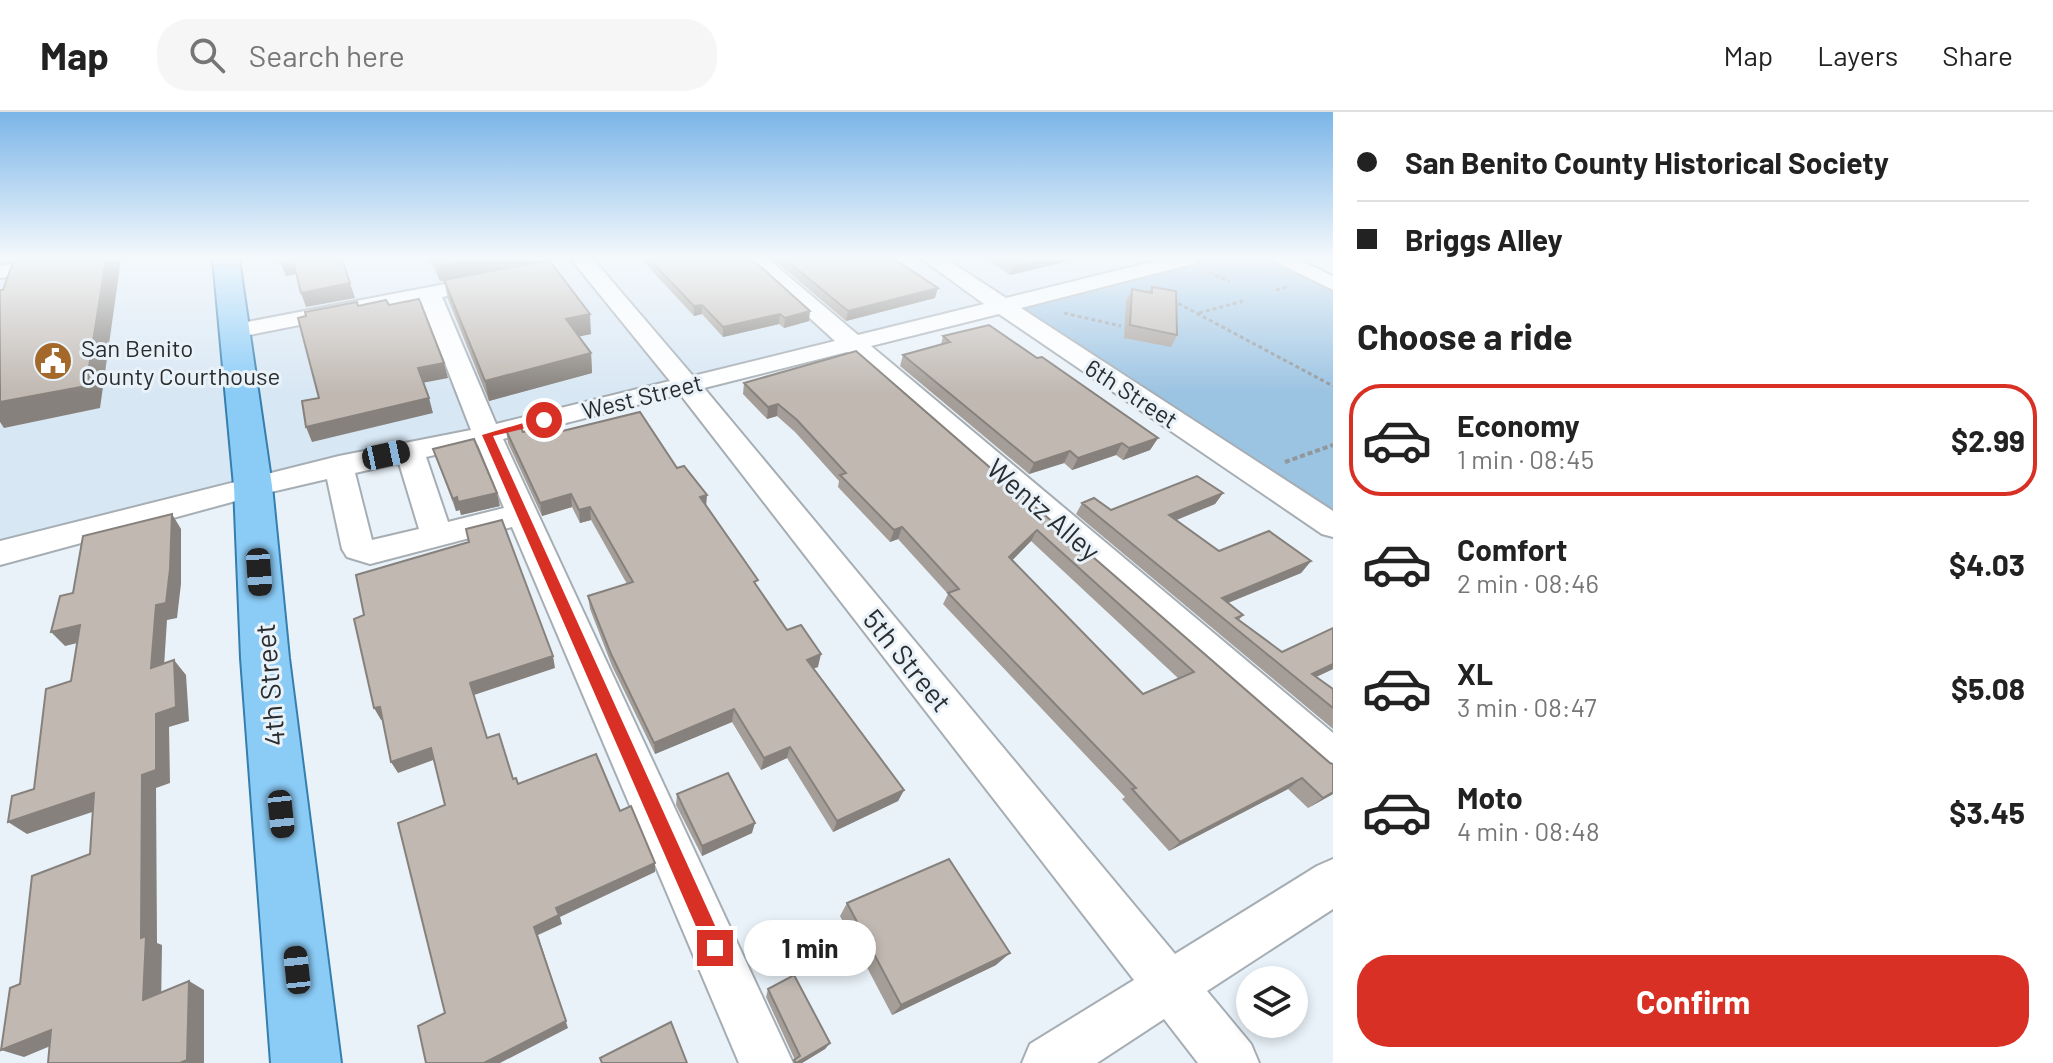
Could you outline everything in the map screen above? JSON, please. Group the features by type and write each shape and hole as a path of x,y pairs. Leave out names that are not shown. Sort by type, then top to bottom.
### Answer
{"main road":[{"name":"4th Street","path":"231,303 253,486 265,658 306,1063"}],"street":[{"path":"234,331 376,303"},
{"path":"433,303 487,435 766,1063"},
{"name":"5th Street","path":"621,303 1232,1063"},
{"name":"Wentz Alley","path":"806,303 1333,758"},
{"name":"West Street","path":"0,553 253,486 487,435 1006,303"},
{"name":"6th Street","path":"999,305 1333,526"},
{"path":"409,450 438,537"},
{"path":"339,465 358,549 370,552 522,514"},
{"path":"1049,1063 1333,882"}],"path":[{"path":"1178,303 1333,386"},
{"path":"1198,314 1235,303"},
{"path":"1254,473 1333,445"}],"shaded area":[{"path":"0,303 1007,303 0,551"},
{"path":"1036,303 1333,303 1333,512 1018,308"}],"building":[{"path":"0,303 99,303 86,386 0,402"},
{"path":"350,303 421,303 444,363 418,368 429,398 306,427 302,401 319,398 298,318 306,316 305,312"},
{"path":"453,303 582,303 590,314 566,319 591,353 485,381"},
{"path":"691,303 802,303 810,311 785,318 780,314 723,327 702,305"},
{"path":"839,303 878,303 848,311"},
{"path":"1131,303 1176,303 1177,335 1130,325"},
{"path":"989,325 1037,358 1042,357 1158,438 1129,448 1122,443 1078,458 1070,451 1034,463 903,355 950,342 943,336"},
{"path":"856,351 1333,764 1333,792 1323,798 1302,778 1180,842 1132,789 1136,788 948,593 959,589 902,527 894,530 840,475 846,473 797,420 778,404 768,407 744,383","holes":["1037,530 1194,672 1143,694 1009,557"]},
{"path":"640,412 677,468 684,466 707,495 700,497 758,580 754,582 787,630 801,625 821,654 807,660 904,790 837,821 790,747 764,758 734,709 654,743 611,654 588,596 633,582 590,507 579,510 571,494 540,503 506,430 520,426 523,432 531,430 534,438"},
{"path":"474,439 497,493 458,502 457,497 453,499 433,449"},
{"path":"1197,476 1223,493 1169,515 1219,551 1269,531 1311,561 1222,598 1243,615 1236,618 1282,652 1333,628 1333,664 1312,674 1333,689 1333,708 1082,503 1094,498 1111,510"},
{"path":"172,514 166,603 156,605 151,668 174,660 176,707 156,714 156,770 142,775 141,938 146,936 143,1000 189,981 187,1060 180,1063 48,1063 51,1030 1,1050 10,988 20,984 32,876 90,854 94,793 8,822 12,796 34,789 46,689 71,681 80,625 51,632 60,596 73,593 83,536"},
{"path":"502,520 553,656 470,683 487,738 499,734 513,779 516,778 518,784 596,754 620,811 631,806 655,863 556,908 559,915 534,927 566,1021 484,1063 426,1063 418,1026 445,1013 398,823 445,805 431,748 391,762 380,707 374,708 354,619 364,615 356,575 469,542 466,529"},
{"path":"728,773 755,823 702,846 677,794"},
{"path":"949,859 1010,953 901,1005 847,903"},
{"path":"794,975 830,1043 796,1063 794,1060 800,1056 768,989"},
{"path":"671,1022 687,1063 602,1063 600,1058"}],"place":[{"name":"San Benito County Courthouse","path":"53,361"}],"route":[{"path":"544,420 487,435 715,948"}]}
